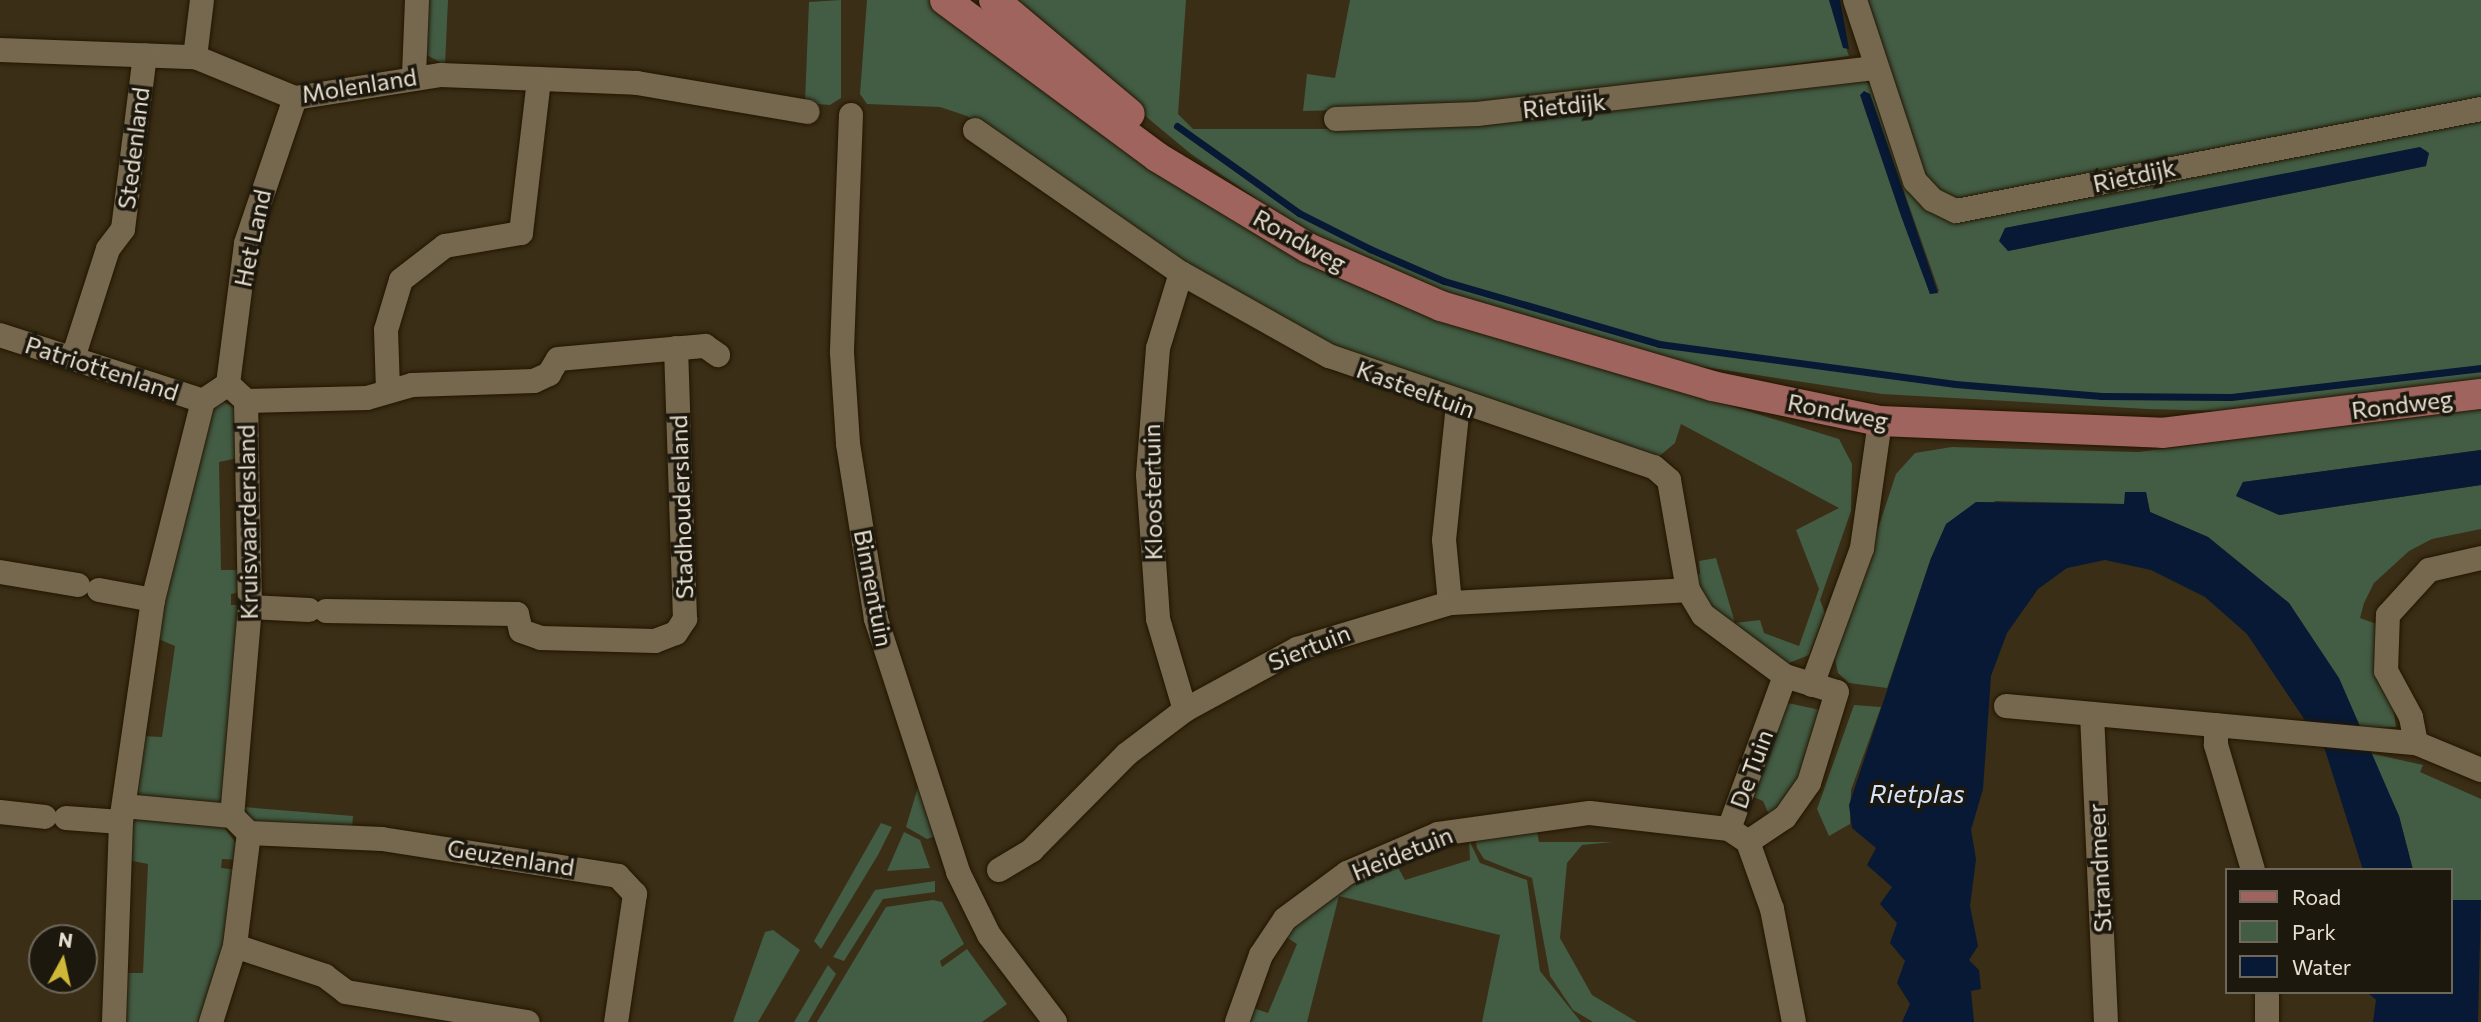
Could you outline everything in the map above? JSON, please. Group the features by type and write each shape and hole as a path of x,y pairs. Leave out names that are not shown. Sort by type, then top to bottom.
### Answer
{"main road":[{"name":"Rondweg","path":"945,0 1157,157 1308,248 1441,306 1712,386 1880,421 2162,433 2481,394"},
{"name":"Rondweg","path":"994,0 1231,200"}],"street":[{"path":"195,57 202,0"},
{"path":"414,75 417,0"},
{"name":"Rietdijk","path":"1855,0 1874,68 1915,180 1933,200 1956,211 2481,109"},
{"name":"Molenland","path":"0,50 195,57 295,98 414,75 637,83 808,112"},
{"name":"Stedenland","path":"74,358 108,249 123,229 145,55"},
{"name":"Rietdijk","path":"1336,119 1477,114 1874,68"},
{"path":"388,390 386,330 401,280 445,246 521,233 539,79"},
{"name":"Het Land","path":"228,384 246,243 295,98"},
{"name":"Binnentuin","path":"851,115 842,353 848,444 876,618 958,872 989,935 1055,1022"},
{"name":"Kasteeltuin","path":"975,130 1181,273 1329,356 1458,405 1654,467 1669,480 1677,507 1688,590"},
{"name":"Kloostertuin","path":"1181,273 1158,348 1148,475 1158,619 1185,710"},
{"name":"Patriottenland","path":"0,335 203,401"},
{"path":"246,401 367,398 388,390 534,381 550,374 558,359 705,346 718,355"},
{"name":"Stadhoudersland","path":"250,607 517,614 521,631 541,638 655,642 676,633 685,620 676,348"},
{"name":"Kruisvaardersland","path":"114,1022 122,814 153,600 203,401 228,384 246,401 250,607 235,946 211,1022"},
{"path":"1450,603 1444,540 1458,405"},
{"path":"1812,685 1862,548 1880,421"},
{"path":"2416,743 2411,717 2386,671 2388,615 2429,570 2481,558"},
{"path":"0,572 153,600"},
{"path":"1688,590 1730,640 1785,676"},
{"name":"Siertuin","path":"999,870 1032,850 1126,754 1185,710 1297,649 1450,603 1688,590"},
{"name":"De Tuin","path":"1785,676 1837,692 1810,783 1786,817 1738,836 1785,676"},
{"path":"2006,706 2416,743 2481,770"},
{"name":"Strandmeer","path":"2092,714 2106,1022"},
{"path":"2216,725 2216,745 2252,868"},
{"path":"0,812 56,817 122,814 241,825"},
{"name":"Heidetuin","path":"1237,1022 1261,956 1285,919 1347,873 1438,834 1590,813 1738,836"},
{"name":"Geuzenland","path":"241,825 395,840 618,876 635,894 616,1022"},
{"path":"1738,836 1772,909 1794,1022"},
{"path":"235,946 325,976 346,992 528,1022"},
{"path":"2267,994 2267,1022"}],"green space":[{"path":"427,0 448,0 445,65 427,55"},
{"path":"841,0 841,98 830,105 805,103 809,2"},
{"path":"867,0 936,0 1346,281 1392,302 1839,439 1852,464 1851,511 1820,600 1825,613 1809,655 1784,665 1712,618 1691,577 1700,574 1699,561 1716,558 1735,623 1760,620 1764,633 1799,646 1819,589 1796,530 1839,508 1681,424 1675,443 1657,458 1340,353 1198,281 967,116 940,107 867,104 860,94"},
{"path":"1006,0 1186,0 1178,114 1193,129 1368,129 1862,79 1874,87 1925,204 2481,114 2481,382 2224,411 1882,394 1672,362 1423,287 1304,231 1191,154","holes":["1862,93 1870,94 1939,291 1930,294","2426,150 2426,166 2008,251 2005,228"]},
{"path":"1350,0 1829,0 1849,56 1644,86 1418,108 1303,111 1307,74 1335,78"},
{"path":"1861,0 2481,0 2481,100 1955,202 1925,182"},
{"path":"222,401 237,409 238,458 219,462 221,570 237,570 241,592 231,594 231,605 242,605 223,808 135,800 142,736 162,737 175,646 156,638 208,411"},
{"path":"2481,407 2481,450 2243,482 2236,496 2280,515 2481,485 2481,529 2432,539 2409,551 2374,583 2364,603 2360,618 2382,626 2396,727 2360,728 2338,678 2289,603 2208,537 2150,512 2146,493 2124,504 1995,501 1931,558 1887,688 1849,683 1838,673 1835,659 1896,474 1915,453 1952,447 2139,452"},
{"path":"1783,702 1825,711 1807,772 1770,817 1763,801 1749,795"},
{"path":"1854,705 1881,707 1851,790 1850,824 1829,836 1817,809"},
{"path":"2369,753 2423,765 2420,772 2481,799 2481,900 2453,900 2453,868 2412,868 2399,816"},
{"path":"918,787 936,836 927,839 906,827"},
{"path":"243,807 353,816 352,828 259,828"},
{"path":"132,815 220,822 236,843 239,860 222,859 221,868 237,870 226,949 204,1022 122,1022 127,973 143,973 148,864 128,860"},
{"path":"881,823 892,827 821,949 814,941"},
{"path":"904,832 920,840 930,868 887,871"},
{"path":"1537,832 1539,842 1613,842 1582,845 1567,863 1560,938 1592,995 1637,1022 1593,1022 1573,1010 1550,976 1532,878 1484,859 1477,848 1475,837"},
{"path":"1469,840 1480,863 1527,880 1540,971 1581,1022 1482,1022 1500,935 1339,896 1307,1022 1248,1022 1253,1008 1268,1013 1297,944 1283,935 1323,899 1395,862 1405,880 1470,860"},
{"path":"935,881 935,892 883,899 844,961 833,957 875,890"},
{"path":"933,900 942,902 964,944 940,961 942,967 967,949 1007,1004 982,1022 817,1022 886,907"},
{"path":"773,930 800,950 758,1022 733,1022 765,932"},
{"path":"828,965 836,974 808,1022 794,1022"}],"water":[{"path":"1829,0 1840,0 1849,49 1843,48"},
{"path":"1864,91 1870,94 1938,293 1930,294 1901,216 1860,95"},
{"path":"2420,147 2429,153 2426,166 2008,251 1999,241 2005,228"},
{"path":"2481,450 2481,485 2279,515 2236,496 2243,482"},
{"name":"Rietplas","path":"2125,492 2146,492 2150,512 2208,537 2289,603 2339,678 2399,816 2412,868 2362,868 2325,750 2247,634 2205,597 2151,570 2105,560 2067,568 2038,589 2007,633 1991,676 1983,789 1971,830 1976,859 1970,906 1978,946 1969,960 1979,970 1981,989 1971,991 1974,1022 1902,1022 1910,1004 1897,983 1905,961 1890,943 1897,923 1880,904 1892,887 1867,865 1876,848 1852,828 1849,805 1931,558 1946,524 1976,502 2124,504"},
{"path":"2453,900 2481,900 2478,1022 2373,1022 2376,1000 2369,994 2453,994"}],"waterway":[{"path":"1177,126 1299,213 1370,249 1444,281 1659,344 1955,384 2102,396 2231,397 2481,368"}]}
